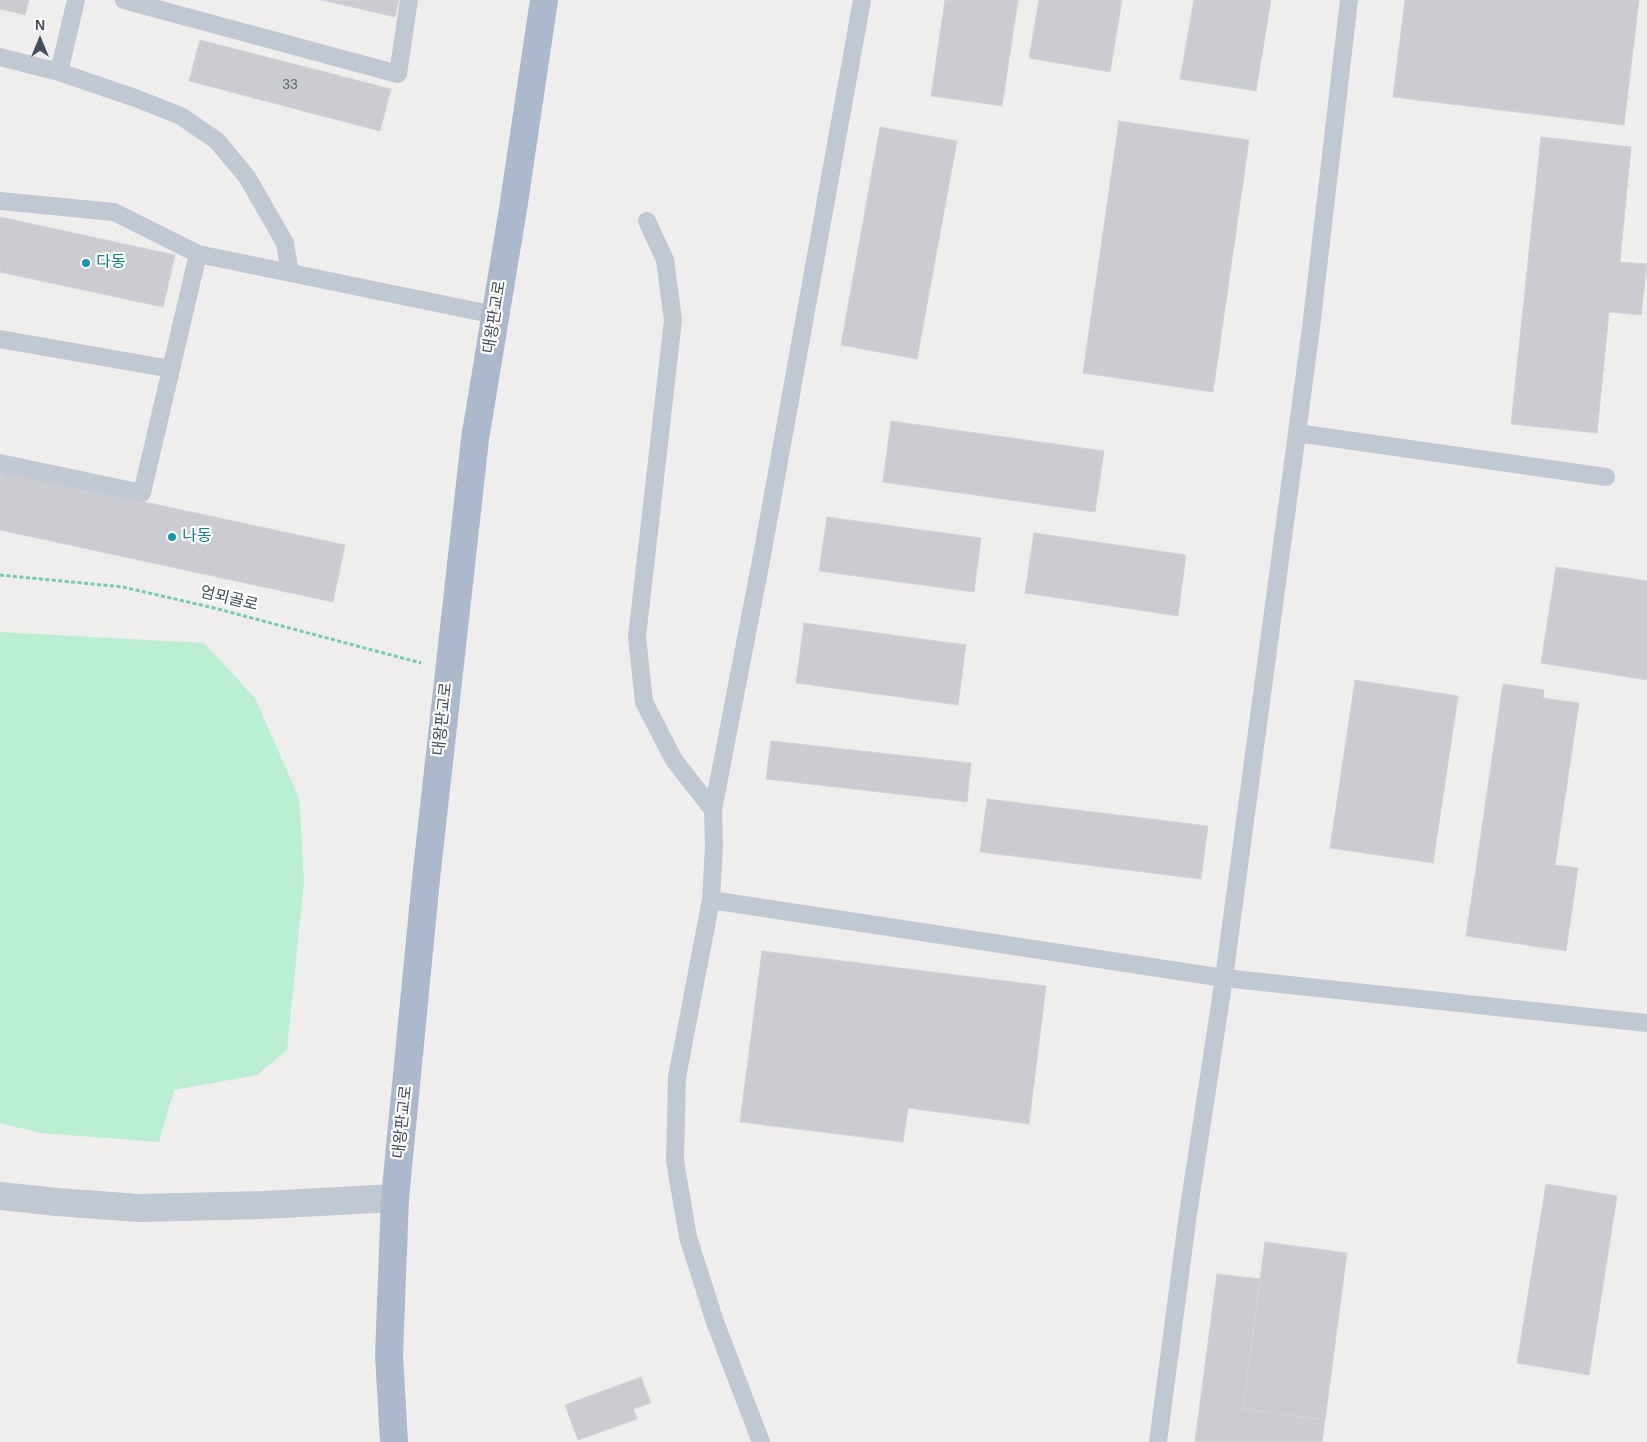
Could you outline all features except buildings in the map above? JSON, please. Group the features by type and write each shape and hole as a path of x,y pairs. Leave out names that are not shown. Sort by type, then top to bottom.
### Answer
{"main road":[{"name":"대왕판교로","path":"394,1442 389,1355 395,1198 448,670 475,439 544,0"}],"street":[{"path":"0,1196 139,1208 263,1205 395,1198"}],"lane":[{"path":"59,72 76,0"},
{"path":"124,0 398,74 409,0"},
{"path":"762,1442 715,1322 688,1237 675,1161 677,1077 711,900 714,847 713,810 767,530 862,0"},
{"path":"1158,1442 1188,1214 1224,978 1311,328 1349,0"},
{"path":"0,57 59,72 138,98 181,116 217,141 247,177 285,243 290,272"},
{"path":"0,201 114,212 198,254 495,315"},
{"path":"647,221 665,260 672,320 637,637 644,702 674,760 713,810"},
{"path":"0,463 142,493 198,254"},
{"path":"0,339 171,369"},
{"path":"1297,433 1606,478"},
{"path":"711,900 1224,978 1647,1023"}],"path":[{"name":"엄뫼골로","path":"0,574 123,587 218,608 448,670"}],"green space":[{"path":"0,632 204,643 255,698 299,798 304,881 287,1050 257,1075 174,1090 159,1142 40,1133 0,1123"}],"place":[{"name":"다동","path":"86,263"},
{"name":"나동","path":"172,537"}]}
